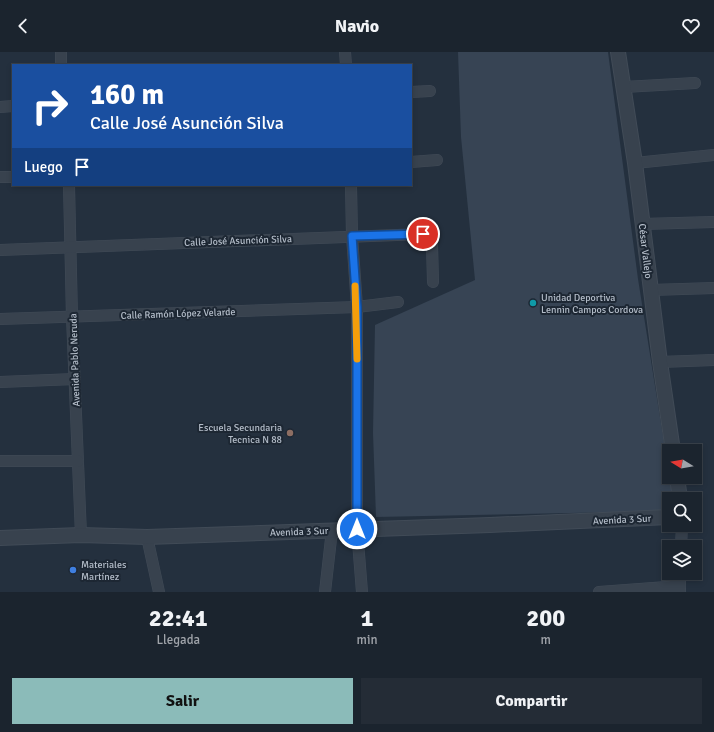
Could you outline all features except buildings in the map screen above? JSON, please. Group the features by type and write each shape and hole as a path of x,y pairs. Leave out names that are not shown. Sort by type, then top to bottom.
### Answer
{"street":[{"path":"61,52 62,64"},
{"path":"345,52 346,64"},
{"name":"César Vallejo","path":"618,52 636,163 642,224 672,444"},
{"path":"624,87 695,83"},
{"path":"412,92 430,91"},
{"path":"0,107 12,106"},
{"path":"636,163 714,155"},
{"path":"412,162 437,160"},
{"path":"0,177 12,177"},
{"name":"Avenida Pablo Neruda","path":"69,186 72,317 81,535"},
{"path":"351,186 352,236 357,307 357,529 362,592"},
{"path":"642,224 714,222"},
{"name":"Calle José Asunción Silva","path":"0,250 423,234 430,238 432,244 433,282"},
{"path":"651,290 714,288"},
{"path":"357,307 398,302"},
{"name":"Calle Ramón López Velarde","path":"0,319 357,307"},
{"path":"660,362 714,360"},
{"path":"0,382 75,380"},
{"path":"0,461 78,461"},
{"name":"Avenida 3 Sur","path":"0,538 81,535 147,537 662,517"},
{"path":"325,592 332,530"},
{"path":"147,537 159,592"},
{"path":"599,592 680,589"}],"slow traffic":[{"path":"355,286 357,307 357,359"}],"place":[{"name":"Unidad Deportiva Lennin Campos Cordova","path":"533,303"},
{"name":"Escuela Secundaria Tecnica N 88","path":"290,433"},
{"name":"Materiales Martínez","path":"73,570"}],"route":[{"path":"357,529 357,307 352,236 423,234"}]}
